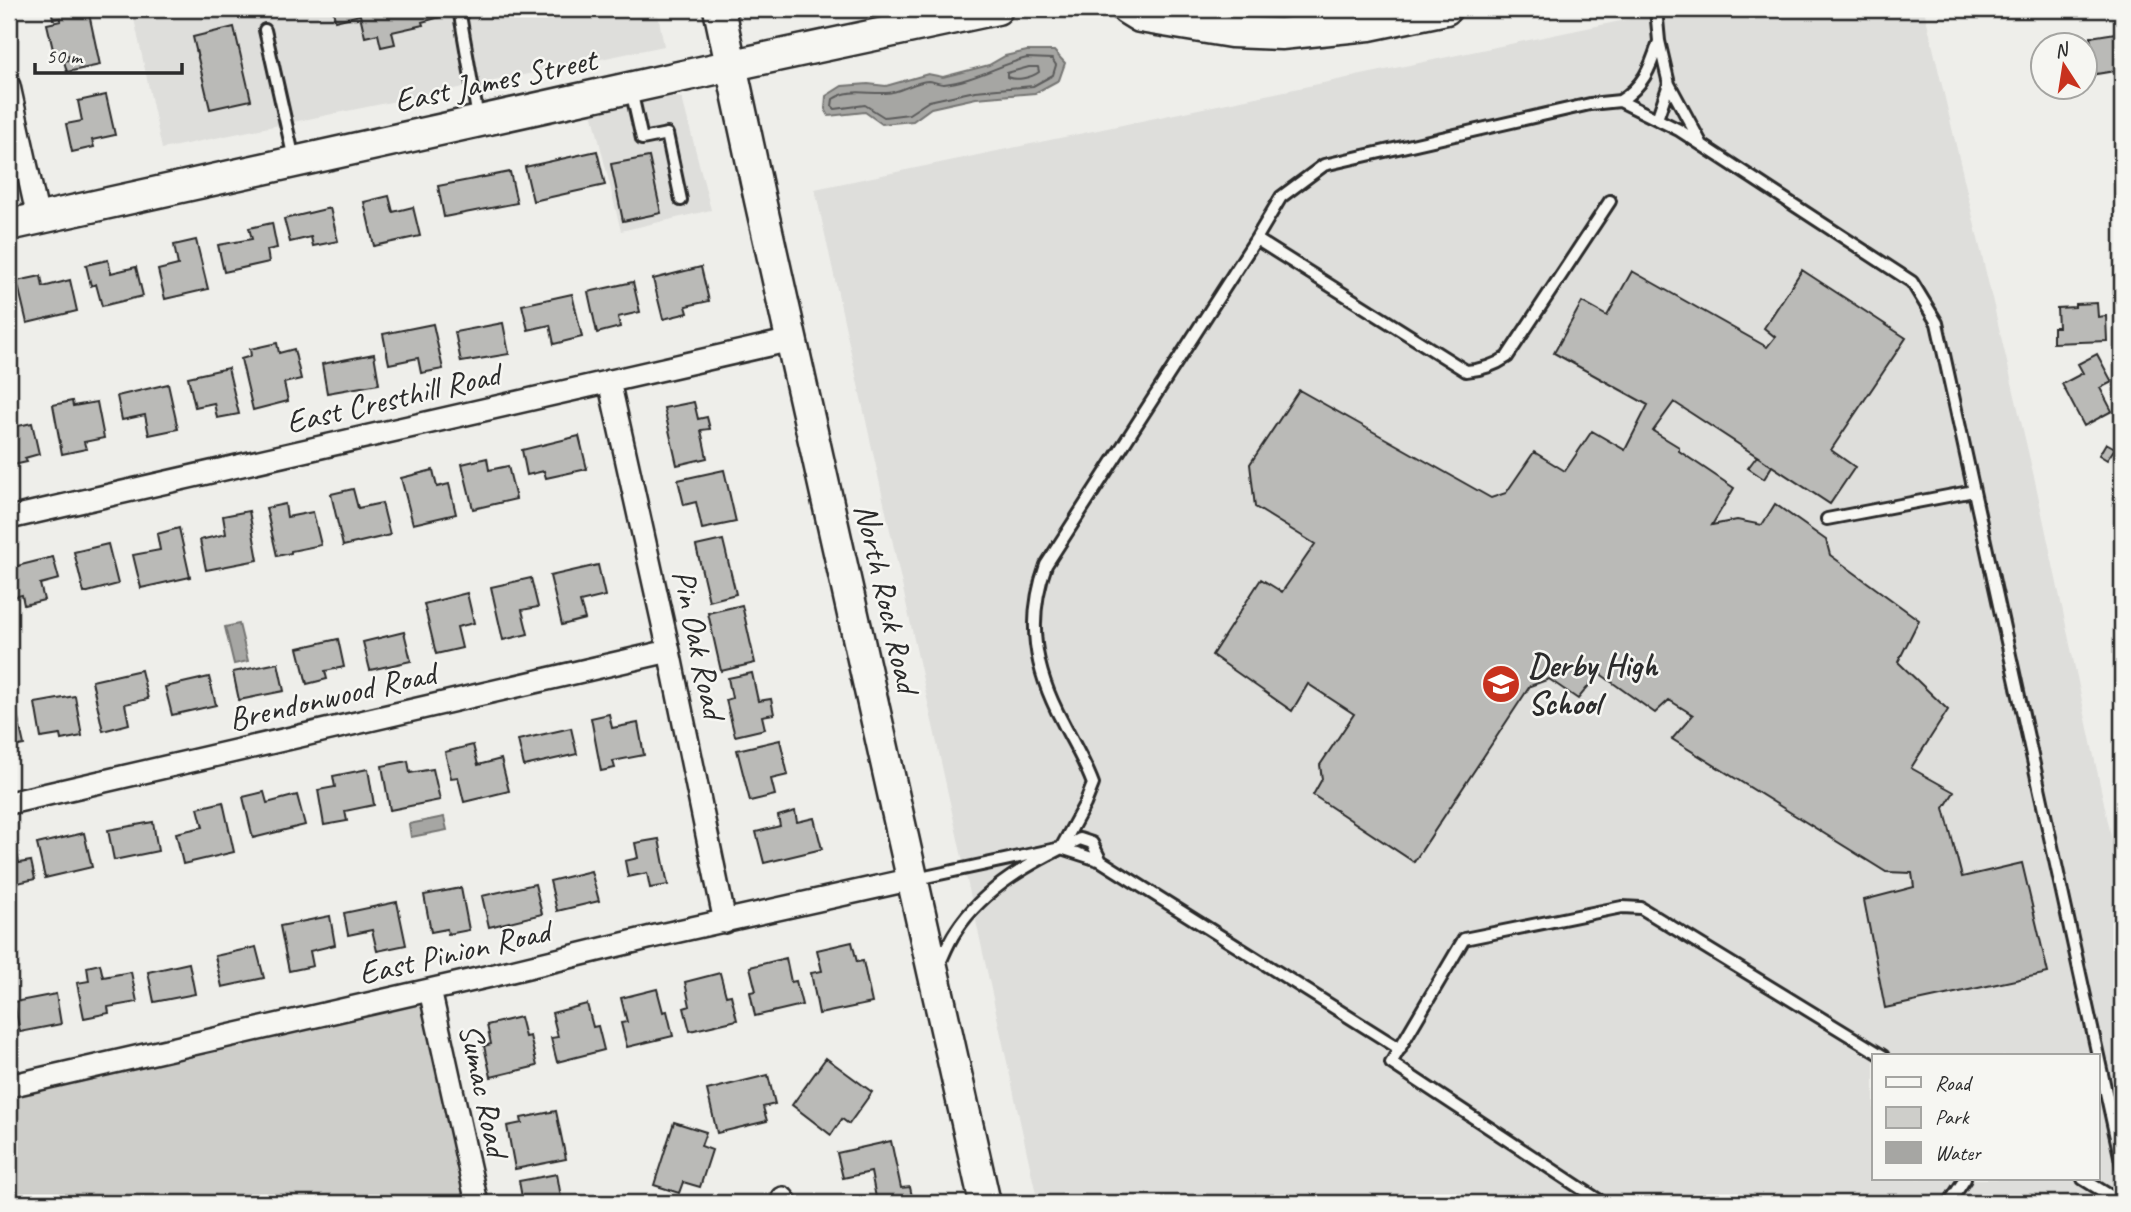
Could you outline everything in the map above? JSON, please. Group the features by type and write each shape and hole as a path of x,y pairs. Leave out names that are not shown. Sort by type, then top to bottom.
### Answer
{"street":[{"name":"North Rock Road","path":"719,9 985,1203"},
{"name":"East James Street","path":"9,225 733,65 914,22 997,9"},
{"path":"1127,9 1140,17 1231,32 1280,34 1369,25 1446,9"},
{"path":"9,86 38,218"},
{"name":"East Cresthill Road","path":"9,519 791,340"},
{"name":"Pin Oak Road","path":"609,381 725,922"},
{"name":"Brendonwood Road","path":"9,803 669,651"},
{"name":"East Pinion Road","path":"9,1086 913,880"},
{"name":"Sumac Road","path":"430,990 477,1203"}],"lane":[{"path":"459,9 479,121"},
{"path":"1656,9 1659,41 1670,84 1702,146"},
{"path":"265,30 294,162"},
{"path":"934,974 956,930 989,892 1017,872 1061,848 1085,804 1093,784 1043,681 1035,638 1034,606 1039,584 1046,565 1281,197 1324,165 1590,104 1620,101 1634,92 1651,66 1659,41"},
{"path":"1657,119 1670,84"},
{"path":"631,87 642,139 667,134 681,200"},
{"path":"1620,101 1702,146 1912,282 1937,323 2098,1054"},
{"path":"1256,239 1466,371 1480,370 1507,357 1610,201"},
{"path":"1827,519 1974,491"},
{"path":"913,880 1061,848 1101,861 1400,1049"},
{"path":"1604,1203 1391,1063 1464,939 1622,907 1641,908 1880,1054"},
{"path":"2100,1065 2122,1165"},
{"path":"1949,1203 1964,1180"},
{"path":"2085,1180 2122,1203"}],"shaded area":[{"path":"132,9 657,9 664,46 162,149"},
{"name":"Derby High School","path":"1678,9 1924,9 2035,481 2122,887 2122,1203 1038,1203 815,189"},
{"path":"663,95 682,98 711,210 621,231 592,112"}],"green space":[{"path":"430,990 478,1203 9,1203 9,1086"}],"water":[{"path":"1027,51 1054,51 1065,63 1059,80 1035,93 976,98 931,108 913,121 882,124 865,112 829,116 825,109 826,96 842,86 886,86 928,74 943,77 989,65 1005,56"},
{"path":"239,624 248,661 234,664 225,627"},
{"path":"444,817 447,830 411,837 409,824"}],"building":[{"path":"51,9 88,9 100,65 67,72 64,61 69,60 68,55 55,58 47,24 61,21 61,18 53,19"},
{"path":"333,9 438,9 440,17 422,22 423,25 392,32 395,44 381,47 378,34 365,37 360,15 335,21"},
{"path":"502,9 556,9 524,16 523,11 503,15"},
{"path":"234,27 251,100 210,109 193,37"},
{"path":"2122,32 2122,70 2100,73 2100,35"},
{"path":"106,95 115,135 92,140 94,147 72,152 66,124 82,121 78,101"},
{"path":"597,151 605,185 533,201 525,167"},
{"path":"649,157 661,213 623,221 611,164"},
{"path":"510,172 517,203 444,217 438,186"},
{"path":"389,196 393,212 413,207 420,236 374,246 364,202"},
{"path":"330,208 338,241 313,246 311,237 290,242 284,219"},
{"path":"272,223 277,248 267,250 269,262 224,272 218,245 252,239 249,228"},
{"path":"196,240 208,289 165,299 158,270 178,265 174,245"},
{"path":"108,260 111,273 136,267 143,296 102,306 96,284 91,286 86,265"},
{"path":"701,267 709,301 686,306 688,313 663,319 653,279"},
{"name":"Derby High School","path":"1802,270 1906,338 1831,450 1855,467 1830,504 1674,402 1653,431 1734,488 1712,525 1737,520 1762,525 1775,504 1826,540 1830,555 1919,620 1898,662 1948,710 1911,768 1954,792 1944,808 1962,877 2022,863 2048,973 1885,1008 1864,900 1914,887 1912,873 1886,872 1672,739 1693,715 1669,700 1655,713 1599,673 1578,699 1549,679 1530,686 1414,862 1313,795 1322,779 1320,765 1354,714 1308,684 1292,711 1212,655 1261,579 1282,592 1315,544 1255,507 1250,464 1299,390 1491,498 1506,493 1534,452 1565,471 1592,431 1625,450 1648,405 1554,353 1582,302 1607,316 1632,271 1767,347 1775,337 1764,328"},
{"path":"41,276 43,287 70,280 77,311 27,323 17,281"},
{"path":"633,282 640,312 618,317 620,327 597,333 588,292"},
{"path":"572,294 582,337 554,344 550,325 528,330 522,305"},
{"path":"2097,303 2098,317 2106,316 2107,341 2053,343 2053,327 2058,327 2057,308"},
{"path":"503,323 509,354 461,362 455,332"},
{"path":"433,324 443,369 421,373 418,358 389,364 383,334"},
{"path":"277,343 279,353 294,349 301,379 284,383 288,401 253,410 241,359 251,356 250,349"},
{"path":"374,354 379,384 327,393 322,364"},
{"path":"2097,354 2112,382 2100,388 2112,411 2084,426 2062,384 2083,373 2078,364"},
{"path":"228,368 239,414 217,418 214,403 195,407 188,377"},
{"path":"168,384 178,429 149,435 145,415 122,420 117,396"},
{"path":"72,401 73,406 97,402 104,438 84,442 86,449 62,454 53,405"},
{"path":"694,402 698,419 707,417 710,429 701,430 707,458 677,465 664,408"},
{"path":"32,423 39,454 25,458 27,462 9,466 9,428"},
{"path":"579,436 587,469 546,478 544,471 527,475 522,450"},
{"path":"2106,443 2115,448 2107,460 2099,455"},
{"path":"1757,456 1772,466 1764,479 1748,468"},
{"path":"487,458 489,470 508,466 516,499 473,509 462,464"},
{"path":"433,470 437,487 449,484 456,514 413,524 401,478"},
{"path":"724,470 736,522 702,529 696,502 684,505 678,480"},
{"path":"353,489 358,508 382,503 390,535 343,546 331,494"},
{"path":"285,504 287,517 313,512 321,545 277,556 266,508"},
{"path":"249,511 258,560 206,570 200,540 226,534 223,516"},
{"path":"179,528 190,577 141,588 133,555 160,550 157,534"},
{"path":"723,540 736,594 709,601 696,546"},
{"path":"108,544 118,584 84,593 74,552"},
{"path":"53,557 59,579 40,584 44,600 24,605 22,595 9,598 9,568"},
{"path":"598,565 605,596 580,602 585,619 562,625 550,576"},
{"path":"531,578 538,607 522,610 528,634 503,640 491,587"},
{"path":"467,593 474,623 457,627 462,648 436,654 424,604"},
{"path":"742,605 755,663 721,671 708,613"},
{"path":"404,632 411,661 370,670 363,642"},
{"path":"338,639 344,667 325,671 327,679 307,684 298,648"},
{"path":"278,663 284,691 239,700 233,672"},
{"path":"141,670 148,699 125,704 129,724 103,731 92,681"},
{"path":"752,673 758,701 771,699 774,714 762,716 765,729 735,736 726,700 732,698 728,678"},
{"path":"209,677 216,705 172,715 165,687"},
{"path":"75,696 82,736 61,740 60,735 41,738 35,703"},
{"path":"16,709 24,745 9,748 9,711"},
{"path":"609,714 612,728 638,723 644,755 613,761 615,768 601,771 591,718"},
{"path":"571,728 577,754 524,766 518,740"},
{"path":"780,740 788,775 771,779 775,795 750,801 737,750"},
{"path":"473,745 478,765 501,759 509,791 464,802 458,777 451,778 445,752"},
{"path":"408,761 410,773 433,769 440,800 390,810 382,766"},
{"path":"368,769 374,805 345,811 347,821 324,825 318,790 335,787 333,776"},
{"path":"264,792 267,803 297,795 305,825 253,838 243,797"},
{"path":"223,802 234,852 183,864 176,833 203,827 198,808"},
{"path":"795,811 797,822 814,818 822,849 764,863 756,832 780,826 778,816"},
{"path":"153,822 158,851 114,860 108,830"},
{"path":"84,833 92,867 45,878 37,844"},
{"path":"659,839 668,885 650,888 647,873 628,877 625,861 638,858 635,843"},
{"path":"16,850 19,863 31,861 35,879 9,885 9,851"},
{"path":"591,871 599,901 557,911 550,881"},
{"path":"535,884 542,914 489,927 482,896"},
{"path":"461,888 469,930 448,934 447,929 431,932 424,895"},
{"path":"397,902 406,945 377,951 372,930 348,935 344,913"},
{"path":"330,916 335,945 310,951 313,966 289,971 280,926"},
{"path":"852,942 857,962 863,961 872,1003 819,1014 811,973 822,971 817,950"},
{"path":"256,947 264,978 222,987 215,956"},
{"path":"786,958 791,982 796,981 802,1005 755,1016 750,992 756,991 750,967"},
{"path":"189,963 195,994 154,1002 148,972"},
{"path":"100,964 103,977 131,972 137,1002 108,1007 109,1013 84,1018 77,983 89,981 87,967"},
{"path":"720,973 726,996 731,995 737,1020 690,1031 684,1008 690,1006 685,982"},
{"path":"657,989 663,1012 667,1011 673,1036 627,1047 621,1023 627,1022 621,998"},
{"path":"56,994 61,1024 20,1032 14,1002"},
{"path":"587,1004 593,1027 598,1026 604,1050 557,1062 551,1038 558,1037 552,1013"},
{"path":"520,1017 525,1037 530,1036 537,1066 491,1077 484,1046 491,1044 487,1025"},
{"path":"826,1058 872,1092 849,1124 842,1119 831,1135 792,1105"},
{"path":"768,1075 775,1104 763,1107 767,1121 717,1133 707,1090"},
{"path":"556,1111 566,1159 515,1169 507,1126 522,1123 521,1118"},
{"path":"674,1122 706,1132 701,1146 712,1150 700,1187 683,1182 679,1193 654,1185"},
{"path":"891,1141 901,1188 910,1187 913,1201 877,1203 871,1172 843,1178 837,1153"},
{"path":"557,1174 562,1203 523,1203 519,1181"}],"place":[{"name":"Derby High School","path":"1501,684"}]}
